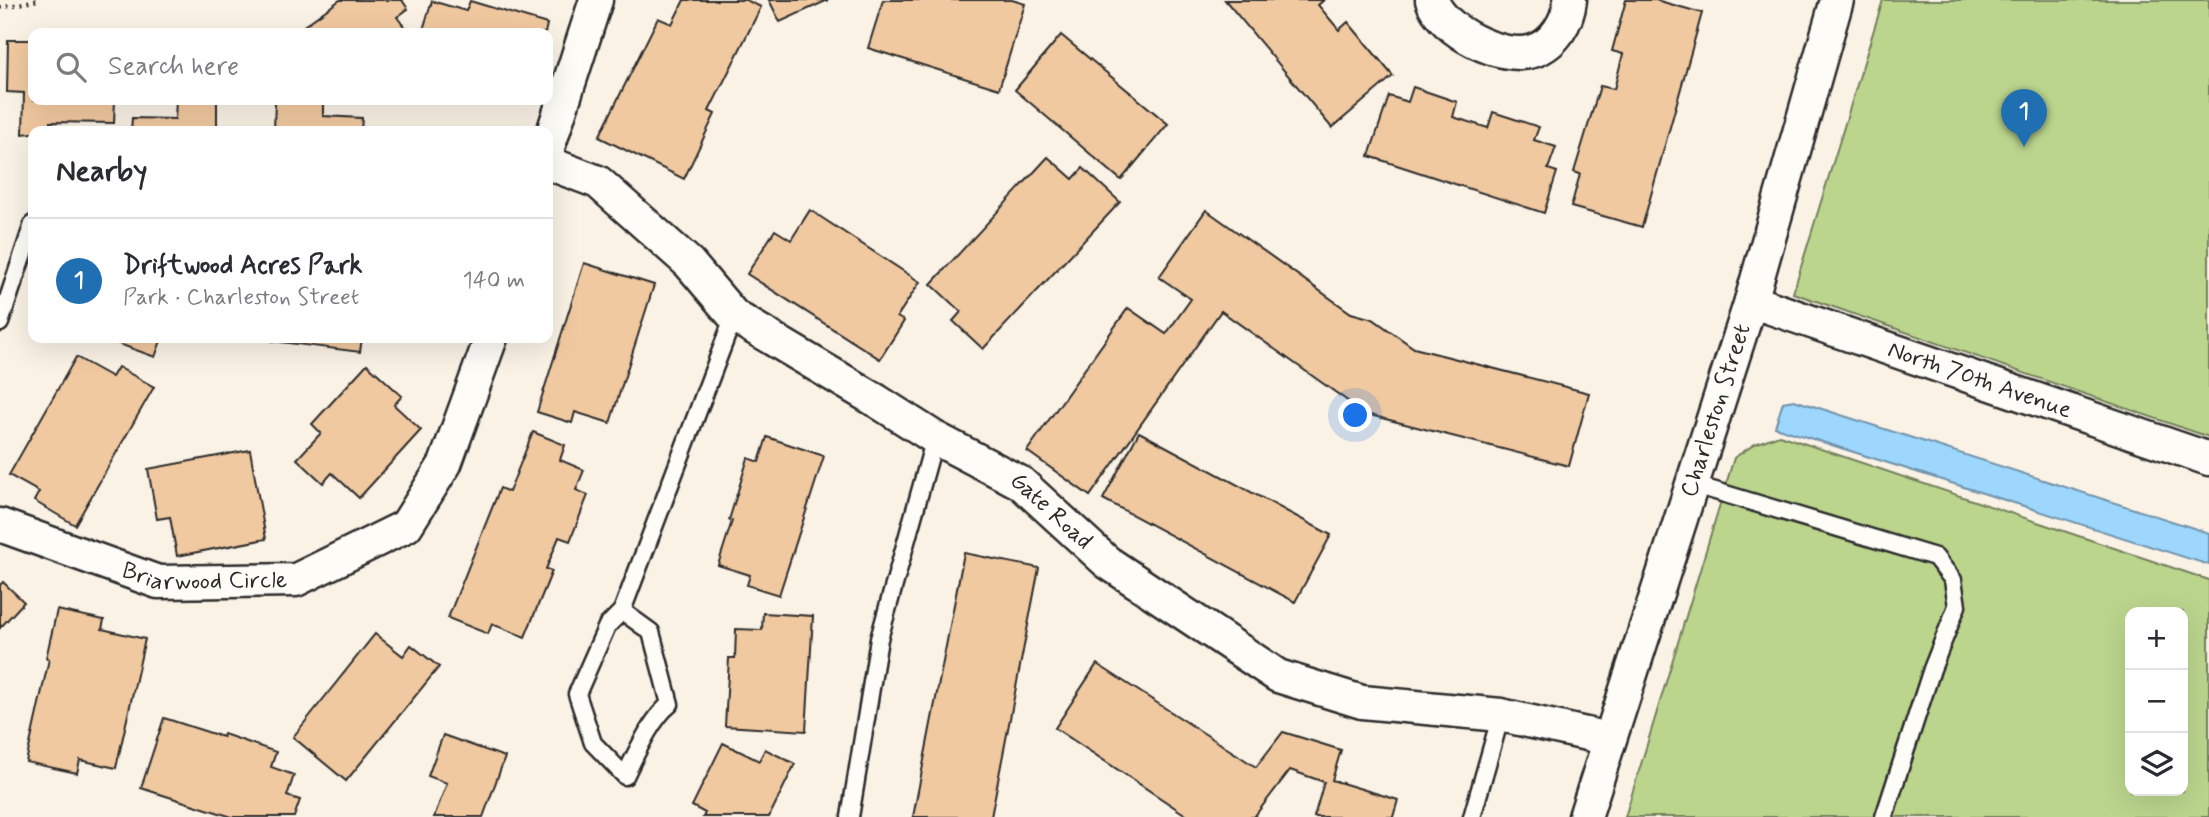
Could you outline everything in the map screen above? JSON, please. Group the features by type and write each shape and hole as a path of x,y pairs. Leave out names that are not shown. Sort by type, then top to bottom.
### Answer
{"street":[{"path":"553,133 596,0"},
{"path":"1432,0 1447,22 1465,36 1515,53 1533,51 1549,42 1560,30 1569,11 1570,0"},
{"name":"Charleston Street","path":"1585,817 1751,301 1837,0"},
{"name":"Gate Road","path":"553,165 598,181 690,263 734,316 935,438 1021,483 1107,562 1278,676 1362,702 1501,715 1609,739"},
{"name":"North 70th Avenue","path":"1751,301 2209,459"},
{"name":"Briarwood Circle","path":"0,525 158,582 296,580 406,526 445,464 489,343"}],"lane":[{"path":"0,323 28,239"},
{"path":"622,611 651,632 670,704 662,710 625,776 593,743 577,694 607,626 622,611 734,316"},
{"path":"850,817 879,639 935,438"},
{"path":"1692,484 1935,557 1953,580 1957,606 1932,669 1884,817"},
{"path":"1472,817 1501,715"}],"path":[{"path":"0,9 38,0"}],"green space":[{"path":"1883,0 2209,0 2209,437 1793,293"},
{"path":"1779,435 2209,580 2209,817 1625,817 1734,458 1755,444"}],"water":[{"path":"1794,400 2209,533 2209,565 1775,427 1783,402"}],"building":[{"path":"340,0 402,0 408,9 397,17 405,28 301,28"},
{"path":"684,0 746,0 761,7 709,111 715,114 684,179 599,137 658,18 672,24"},
{"path":"769,0 828,0 780,22"},
{"path":"883,0 1012,0 1025,4 999,89 868,48"},
{"path":"1225,0 1324,0 1318,5 1339,30 1348,22 1393,76 1332,128"},
{"path":"1626,0 1656,0 1702,13 1642,227 1571,207 1580,174 1574,172 1600,86 1614,89 1623,54 1612,51"},
{"path":"432,1 466,11 470,1 547,24 546,28 424,28"},
{"path":"1061,35 1168,124 1121,180 1015,90"},
{"path":"8,40 28,40 28,105 115,105 114,123 50,122 50,126 28,126 28,133 23,134 24,93 7,92"},
{"path":"1413,87 1457,102 1453,117 1488,128 1493,112 1539,127 1534,140 1556,147 1548,169 1557,172 1544,213 1369,156 1389,96 1408,102"},
{"path":"176,105 217,105 217,126 131,126 132,118 175,119"},
{"path":"275,105 323,105 323,116 362,118 361,126 274,126"},
{"path":"1048,157 1073,179 1083,168 1120,202 983,349 953,321 961,312 931,284"},
{"path":"810,210 920,282 897,317 904,321 880,359 747,274 775,230 791,240"},
{"path":"1206,210 1351,313 1373,319 1414,348 1589,393 1569,466 1366,414 1221,311 1090,496 1027,451 1128,308 1166,334 1191,299 1159,277"},
{"path":"584,263 654,285 610,423 575,412 572,423 537,412"},
{"path":"116,343 160,343 155,357"},
{"path":"288,343 361,343 360,352"},
{"path":"76,357 112,377 118,367 154,387 75,525 34,501 39,492 9,475"},
{"path":"367,364 402,396 394,405 421,430 359,498 332,473 323,483 297,459 321,433 312,424"},
{"path":"533,432 565,445 560,460 584,470 576,490 588,495 570,541 559,537 546,569 552,571 525,637 492,624 488,634 448,618 500,488 509,492"},
{"path":"1139,432 1331,535 1295,602 1103,499"},
{"path":"767,437 824,456 779,595 747,585 750,575 718,565 748,458 759,462"},
{"path":"250,450 266,539 177,556 170,517 157,519 148,469"},
{"path":"964,553 1039,568 991,817 913,817"},
{"path":"3,582 24,602 0,628 0,585"},
{"path":"57,610 104,620 102,629 145,639 116,768 80,760 77,773 26,762"},
{"path":"763,613 813,616 806,731 725,726 729,658 735,658 736,629 762,630"},
{"path":"375,634 403,656 411,645 439,667 346,781 293,737"},
{"path":"1097,664 1256,767 1283,732 1341,750 1332,780 1398,800 1393,817 1314,817 1324,782 1290,770 1254,817 1189,817 1055,728"},
{"path":"164,718 223,737 224,734 276,752 271,767 294,775 287,796 300,800 294,817 232,817 141,788"},
{"path":"443,735 505,757 483,817 434,817 447,783 428,776"},
{"path":"723,743 759,761 765,749 795,764 769,817 703,817 705,813 692,806"}],"place":[{"name":"Driftwood Acres Park","path":"2024,147"}]}
